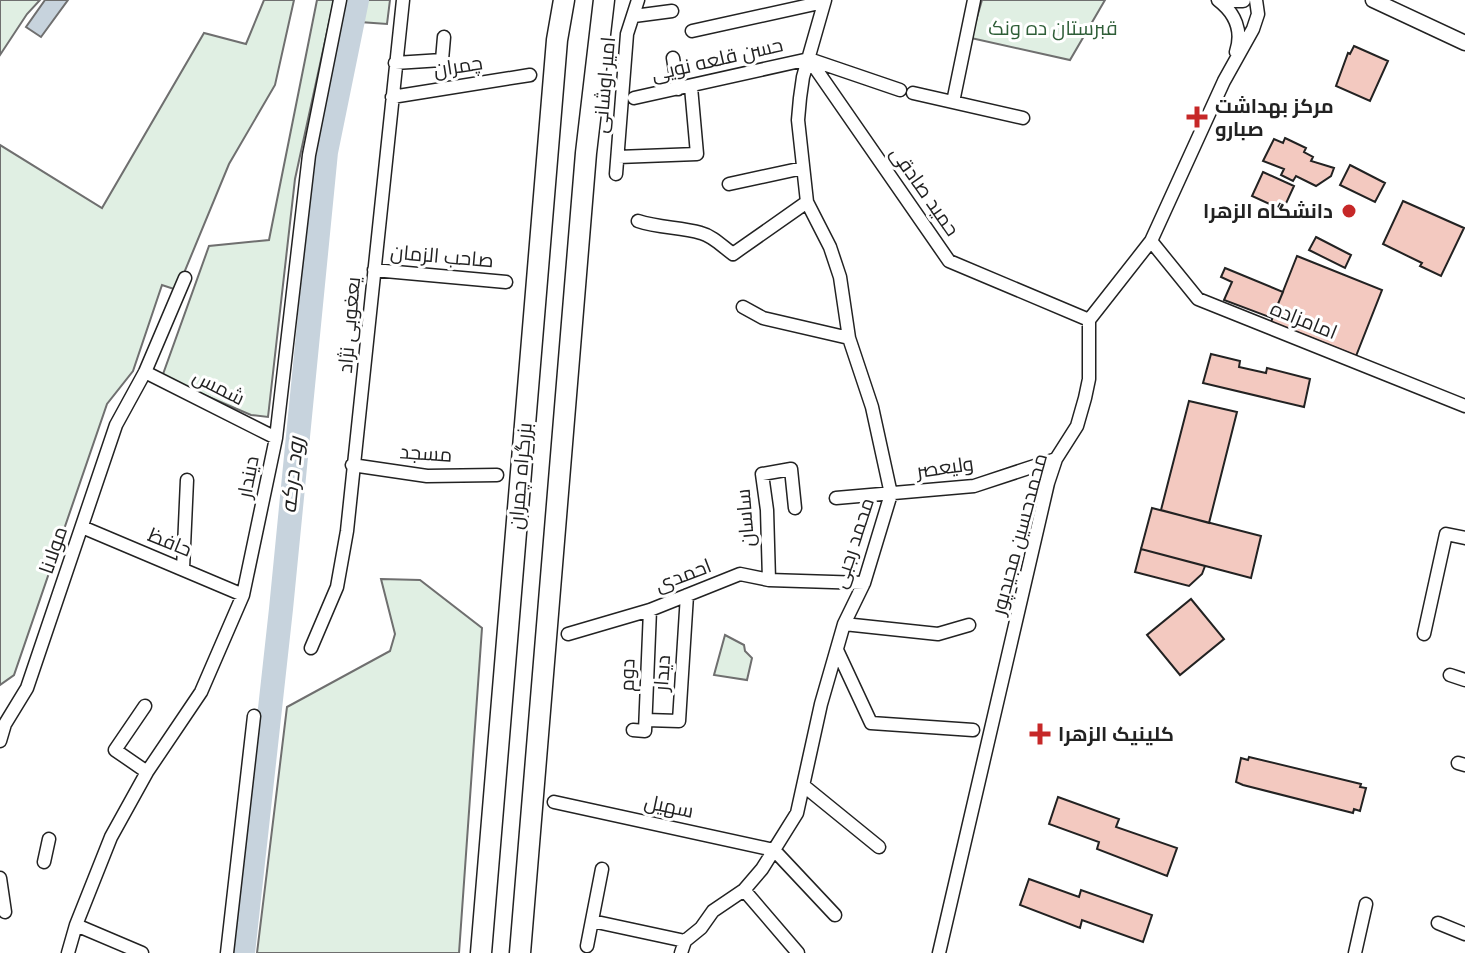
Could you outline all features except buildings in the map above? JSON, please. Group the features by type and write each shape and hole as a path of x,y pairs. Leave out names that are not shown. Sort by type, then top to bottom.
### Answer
{"highway":[{"name":"بزرگراه چمران","path":"481,953 555,56 564,0"},
{"name":"بزرگراه چمران","path":"520,953 586,153 604,0"}],"street":[{"name":"دیندار","path":"68,953 111,837 147,772 201,692 243,595 276,438 309,155 340,0"},
{"name":"یعغوبی نژاد","path":"311,648 337,587 347,531 403,0"},
{"name":"امیر اوشانی","path":"616,174 627,37 638,0"},
{"path":"953,102 974,0"},
{"path":"1220,0 1243,0"},
{"path":"1089,320 1151,241 1231,66 1240,39 1239,30 1234,17 1220,0"},
{"path":"1231,66 1253,29 1258,14 1256,0"},
{"path":"1373,0 1465,43"},
{"path":"692,31 824,1"},
{"name":"محمد رجبی","path":"683,949 713,911 744,890 797,813 821,704 844,624 864,583 891,494 872,407 849,338 840,277 830,247 807,202 798,120 803,77 824,1"},
{"path":"634,16 672,11"},
{"path":"395,63 442,60 444,37"},
{"path":"618,157 697,154 684,88 673,58"},
{"path":"809,59 907,92 1023,118"},
{"name":"حسن قلعه نویی","path":"634,98 809,59"},
{"name":"حمید صادقی","path":"809,59 949,261 1089,320"},
{"name":"چمران","path":"392,97 530,75"},
{"path":"729,184 803,168"},
{"path":"638,221 658,228 699,232 733,254 807,202"},
{"name":"امامزاده","path":"1151,241 1198,299 1465,406"},
{"name":"صاحب الزمان","path":"374,270 506,282"},
{"name":"مولانا","path":"0,741 5,724 27,688 116,425 145,372 185,278"},
{"path":"743,307 763,318 849,338"},
{"name":"محمدحسین مجیدپور","path":"939,953 1056,459 1077,426 1085,398 1089,379 1089,320"},
{"name":"شمس","path":"145,372 276,438"},
{"name":"ولیعصر","path":"836,498 974,486 1056,459"},
{"name":"مسجد","path":"352,465 427,476 497,475"},
{"name":"ساسان","path":"769,580 767,510 762,474 791,469 795,508"},
{"path":"183,569 187,480"},
{"name":"حافظ","path":"82,527 243,595"},
{"path":"1424,634 1446,534 1465,538"},
{"name":"احمدی","path":"568,634 650,610 740,574 769,580 864,583"},
{"name":"دیدار","path":"646,720 679,721 687,595"},
{"name":"دوم","path":"633,730 645,731 650,610"},
{"path":"844,624 938,634 969,625"},
{"path":"837,650 871,723 973,730"},
{"path":"1450,675 1465,680"},
{"path":"145,706 115,750 147,772"},
{"path":"227,953 254,716"},
{"path":"804,786 879,847"},
{"name":"سهیل","path":"554,802 774,850"},
{"path":"44,862 49,839"},
{"path":"774,850 835,915"},
{"path":"587,946 602,869"},
{"path":"0,878 5,912"},
{"path":"744,890 798,953"},
{"path":"1355,953 1366,904"},
{"path":"592,921 683,949"},
{"path":"1438,923 1465,934"},
{"path":"76,925 126,950 142,953"}],"green space":[{"path":"0,0 40,0 0,55"},
{"path":"264,0 294,0 275,85 229,164 177,290 162,285 133,371 107,404 14,675 0,685 0,145 102,208 204,33 246,44"},
{"path":"317,0 334,0 295,179 268,417 251,415 162,377 209,246 269,240"},
{"path":"365,0 390,0 387,24 360,22"},
{"name":"قبرستان ده ونک","path":"982,0 1105,0 1070,60 971,38"},
{"path":"381,579 420,580 482,628 459,953 257,953 287,707 390,651 395,634"},
{"path":"725,635 744,645 752,658 747,680 714,675"}],"shaded area":[{"path":"45,0 68,0 41,37 26,27"}],"waterway":[{"name":"رود درکه","path":"243,953 326,152 357,0"}],"place":[{"name":"مرکز بهداشت صبارو","path":"1197,117"},
{"name":"دانشگاه الزهرا","path":"1349,211"},
{"name":"کلینیک الزهرا","path":"1040,734"}]}
